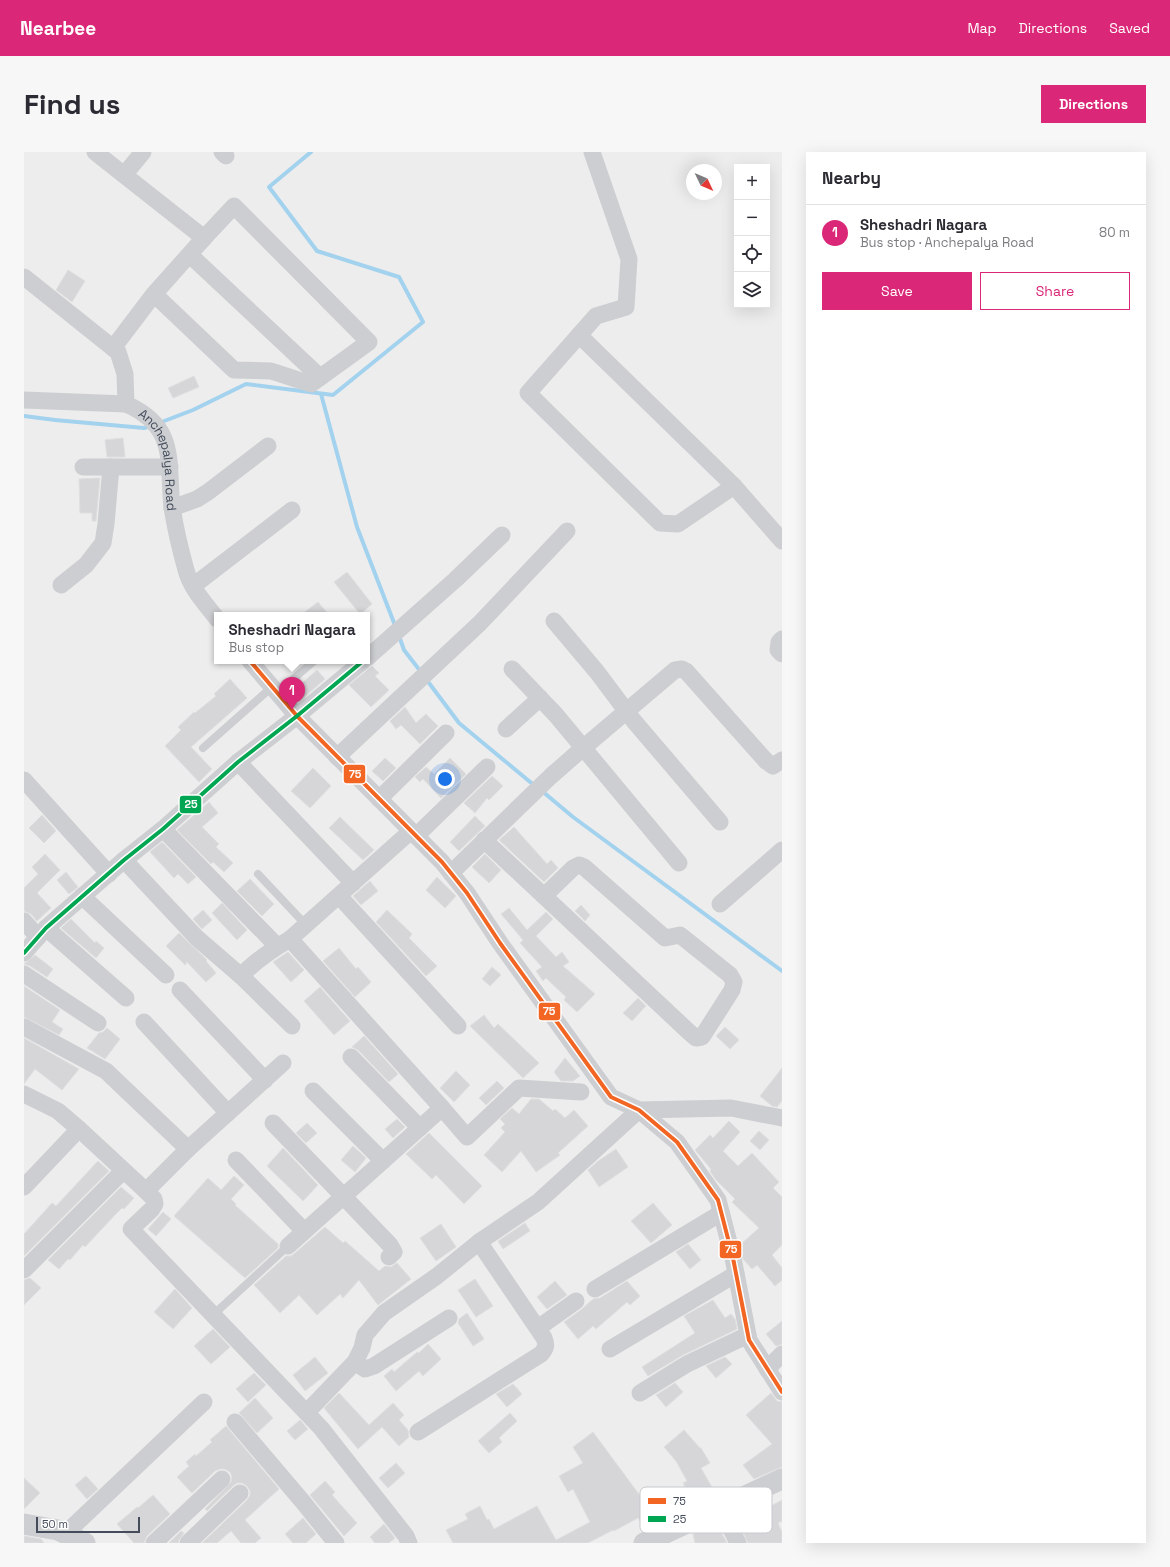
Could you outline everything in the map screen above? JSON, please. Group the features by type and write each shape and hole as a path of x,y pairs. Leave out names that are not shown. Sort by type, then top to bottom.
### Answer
{"street":[{"path":"95,152 204,238"},
{"path":"124,175 144,152"},
{"path":"592,152 629,259 626,307 596,316 528,393 660,523 678,524 734,486"},
{"path":"113,348 154,294 234,206 369,342 311,384 270,371 234,370 154,294"},
{"path":"190,255 320,377"},
{"path":"24,277 118,352 125,374 126,404"},
{"path":"579,335 734,486 782,541"},
{"name":"Anchepalya Road","path":"24,400 126,404 139,410 160,429 169,450 172,508 186,572 193,586 214,615"},
{"path":"172,508 197,499 208,492 268,446"},
{"path":"83,467 170,467"},
{"path":"61,586 86,565 103,543 111,467"},
{"path":"193,586 292,510"},
{"path":"337,757 480,623 567,531"},
{"path":"370,655 455,580 502,535"},
{"path":"554,620 628,711 633,720 720,822"},
{"path":"782,639 779,642 778,650 782,654"},
{"path":"253,664 297,716 451,873 467,893 500,943 611,1097 639,1110 677,1142 718,1200 736,1274 749,1340 782,1392"},
{"path":"24,953 42,933 82,896 163,829 238,762 297,716 359,664"},
{"path":"512,669 540,698 653,830 679,863"},
{"path":"451,873 484,840 526,802 551,776 675,670 682,669 686,671 766,761 773,766 782,760"},
{"path":"506,729 540,698"},
{"path":"378,798 446,732"},
{"path":"238,762 354,883"},
{"path":"241,976 306,925 414,834 487,767"},
{"path":"24,780 108,874"},
{"path":"163,829 284,943 442,1108 467,1137 519,1088 581,1092"},
{"path":"484,840 689,1032 696,1038 702,1037 732,990 734,982 730,975 680,935 665,938 584,867 579,865 573,868 544,896"},
{"path":"720,904 782,850"},
{"path":"124,860 197,938 241,976 292,1026"},
{"path":"82,896 166,975"},
{"path":"339,896 458,1026"},
{"path":"24,922 42,933 126,998"},
{"path":"24,974 98,1023"},
{"path":"180,990 264,1080"},
{"path":"144,1022 228,1113"},
{"path":"24,1027 106,1071 188,1149"},
{"path":"350,1058 420,1128"},
{"path":"146,1191 188,1149 283,1063"},
{"path":"313,1091 383,1162"},
{"path":"24,1094 58,1112 80,1129 154,1199 155,1204 152,1209 131,1228 307,1412 344,1456 406,1536 409,1543"},
{"path":"288,1246 343,1195 383,1162 442,1108"},
{"path":"307,1412 355,1362 362,1348 365,1335 384,1313 437,1276 478,1242 538,1202 639,1110 731,1108 782,1118"},
{"path":"273,1123 392,1248 394,1252 389,1257"},
{"path":"24,1187 80,1129"},
{"path":"236,1160 304,1231"},
{"path":"24,1270 123,1171"},
{"path":"595,1289 721,1213"},
{"path":"418,1432 541,1354 545,1349 546,1343 538,1328 478,1242"},
{"path":"610,1350 736,1274"},
{"path":"538,1328 576,1301"},
{"path":"355,1362 364,1368 374,1366 449,1318"},
{"path":"640,1393 687,1364 748,1335"},
{"path":"767,1369 782,1354"},
{"path":"66,1534 204,1402"},
{"path":"235,1422 336,1543"},
{"path":"154,1543 222,1479"},
{"path":"765,1487 782,1479"},
{"path":"188,1543 240,1493"},
{"path":"24,1524 58,1530 86,1543"},
{"path":"644,1543 666,1533"},
{"path":"733,1533 738,1543"}],"lane":[{"path":"203,748 310,664"},
{"path":"258,874 306,925"},
{"path":"213,1315 288,1246"}],"building":[{"path":"68,270 85,281 72,302 56,290"},
{"path":"194,376 199,387 173,398 168,388"},
{"path":"123,438 125,457 107,457 105,440"},
{"path":"100,478 96,521 92,521 92,513 80,513 79,479"},
{"path":"347,572 372,604 362,612 358,612 334,582"},
{"path":"318,602 326,612 305,612"},
{"path":"372,666 379,673 375,676 389,690 371,707 349,685"},
{"path":"317,670 325,679 302,699 294,690"},
{"path":"230,679 247,698 191,747 212,769 199,782 165,746 181,730 178,727 194,712 195,713 216,696 214,694"},
{"path":"405,707 416,723 426,714 438,726 420,744 401,725 396,729 390,721"},
{"path":"385,758 396,768 383,781 372,771"},
{"path":"450,758 466,774 441,798 423,779 420,782 415,777 426,767 434,774"},
{"path":"313,768 331,786 310,808 291,791"},
{"path":"492,776 503,786 489,800 487,798 475,813 464,803"},
{"path":"209,802 218,813 202,827 219,844 216,847 233,863 224,872 213,862 211,864 177,830"},
{"path":"42,815 56,831 44,843 29,828"},
{"path":"475,816 485,826 459,851 450,842"},
{"path":"340,817 374,850 363,860 329,828"},
{"path":"514,827 547,864 551,860 558,868 544,882 499,840"},
{"path":"162,842 196,877 188,884 178,874 174,878 150,852"},
{"path":"45,854 60,870 37,893 51,908 37,921 31,914 24,911 24,888 38,874 32,867"},
{"path":"485,854 501,870 489,883 472,867"},
{"path":"66,872 78,887 69,894 57,880"},
{"path":"437,877 456,896 445,908 426,890"},
{"path":"250,879 274,904 262,916 237,891"},
{"path":"370,881 378,891 361,905 353,896"},
{"path":"222,903 247,930 237,940 212,913"},
{"path":"581,905 590,915 585,921 575,911"},
{"path":"509,908 527,930 546,912 553,919 536,936 556,957 562,952 569,962 563,966 595,994 577,1012 564,1000 566,997 546,978 543,981 536,971 542,967 520,943 523,940 501,914"},
{"path":"203,910 212,920 202,929 193,919"},
{"path":"387,910 412,934 409,938 437,966 426,976 376,922"},
{"path":"71,919 95,943 96,941 104,948 96,958 61,928"},
{"path":"179,933 207,960 206,961 216,973 206,982 187,962 185,965 166,946"},
{"path":"339,948 356,969 358,967 371,982 355,997 323,961"},
{"path":"288,952 304,970 291,982 273,962"},
{"path":"35,955 53,969 47,977 30,966 24,964"},
{"path":"492,967 501,975 490,986 482,979"},
{"path":"24,986 60,1010 52,1022 63,1029 59,1035 24,1017"},
{"path":"320,987 350,1021 334,1035 304,1001"},
{"path":"638,998 646,1006 632,1021 623,1013"},
{"path":"484,1015 494,1028 498,1024 539,1063 523,1078 470,1026"},
{"path":"725,1027 739,1040 730,1049 716,1036"},
{"path":"107,1028 120,1039 105,1059 87,1048 99,1033 103,1032"},
{"path":"364,1036 398,1074 389,1082 358,1050 352,1047"},
{"path":"24,1038 79,1069 62,1090 35,1069 24,1084"},
{"path":"565,1058 580,1076 573,1081 561,1081 554,1072"},
{"path":"782,1068 782,1101 777,1107 772,1106 760,1096"},
{"path":"456,1071 470,1085 454,1102 440,1088"},
{"path":"497,1081 504,1088 486,1105 479,1098"},
{"path":"531,1099 539,1099 553,1111 555,1109 565,1118 574,1110 588,1126 558,1153 560,1155 536,1172 521,1151 502,1172 484,1155 505,1132 501,1128 505,1124 500,1119 512,1108 519,1114"},
{"path":"397,1119 405,1127 393,1138 385,1129"},
{"path":"729,1121 740,1132 723,1151 738,1166 752,1153 779,1182 773,1188 782,1197 782,1245 772,1255 782,1268 782,1280 775,1286 757,1265 752,1269 743,1259 740,1245 759,1228 732,1202 735,1199 716,1180 710,1171 711,1169 695,1150 710,1135 713,1138"},
{"path":"307,1123 317,1133 306,1143 296,1133"},
{"path":"759,1131 769,1140 760,1150 750,1141"},
{"path":"429,1133 482,1186 464,1204 436,1175 432,1179 406,1154"},
{"path":"353,1146 366,1158 355,1172 341,1160"},
{"path":"283,1148 318,1185 303,1201 267,1166"},
{"path":"616,1149 628,1167 599,1187 588,1170"},
{"path":"98,1161 109,1171 24,1256 24,1234 52,1203 56,1206"},
{"path":"234,1176 244,1185 231,1199 236,1204 235,1205 278,1244 278,1248 245,1278 174,1216 208,1178 221,1190"},
{"path":"121,1187 134,1198 124,1209 122,1208 85,1247 83,1245 70,1260 68,1259 59,1269 48,1260"},
{"path":"653,1203 672,1225 651,1243 631,1221"},
{"path":"163,1212 171,1219 156,1236 148,1229"},
{"path":"525,1223 530,1231 503,1249 498,1241"},
{"path":"441,1224 456,1247 436,1261 420,1238"},
{"path":"325,1227 343,1243 345,1241 379,1271 385,1266 391,1267 397,1263 411,1279 378,1305 359,1280 343,1298 340,1294 317,1315 299,1295 280,1313 254,1285 286,1256 291,1256"},
{"path":"688,1244 701,1260 690,1269 676,1252"},
{"path":"30,1278 41,1288 24,1305 24,1280"},
{"path":"475,1279 493,1306 476,1317 458,1290"},
{"path":"555,1281 567,1295 547,1309 537,1297"},
{"path":"627,1281 640,1296 630,1305 627,1302 596,1329 593,1326 578,1339 564,1322 593,1299 600,1298"},
{"path":"175,1289 192,1308 173,1329 154,1312"},
{"path":"713,1300 725,1318 731,1314 735,1319 737,1329 683,1355 648,1376 642,1367 695,1333 684,1316"},
{"path":"467,1313 484,1339 473,1346 458,1323 459,1319"},
{"path":"782,1321 782,1344 776,1346 766,1334"},
{"path":"213,1329 230,1347 211,1364 194,1346"},
{"path":"428,1344 441,1359 423,1376 419,1371 396,1391 384,1376 392,1369 394,1372 417,1352 419,1353"},
{"path":"315,1357 328,1373 305,1391 293,1375"},
{"path":"725,1357 732,1364 716,1378 706,1366"},
{"path":"254,1373 266,1385 248,1402 236,1389"},
{"path":"675,1383 683,1392 666,1407 656,1395"},
{"path":"513,1384 522,1394 507,1407 496,1394"},
{"path":"339,1393 369,1425 393,1403 404,1415 399,1420 408,1430 409,1437 399,1446 382,1427 358,1449 324,1408"},
{"path":"771,1393 777,1401 782,1402 782,1467 754,1479 743,1465 772,1444 746,1415"},
{"path":"255,1398 273,1418 257,1433 239,1413"},
{"path":"510,1413 517,1421 499,1438 502,1442 489,1453 478,1441"},
{"path":"300,1420 308,1429 295,1440 287,1431"},
{"path":"226,1426 279,1489 245,1520 261,1538 255,1543 241,1543 231,1531 217,1543 202,1543 247,1500 250,1495 250,1491 247,1486 242,1483 237,1483 207,1511 205,1509 231,1482 232,1477 230,1472 224,1469 215,1471 192,1493 177,1477 189,1466 186,1462 195,1454 196,1456 212,1442 210,1440"},
{"path":"684,1430 701,1448 710,1463 701,1468 712,1487 685,1487 683,1483 687,1481 676,1461 664,1447"},
{"path":"593,1432 640,1496 640,1521 638,1518 588,1543 453,1543 446,1530 468,1519 465,1514 480,1506 487,1520 489,1519 494,1529 537,1506 556,1540 590,1522 573,1489 568,1492 559,1476 583,1463 573,1447"},
{"path":"396,1463 405,1473 388,1488 379,1478"},
{"path":"86,1476 98,1489 87,1499 75,1485"},
{"path":"24,1478 40,1493 24,1509"},
{"path":"325,1481 335,1492 332,1495 357,1523 344,1536 310,1495"},
{"path":"153,1495 170,1514 147,1536 144,1543 134,1543 117,1524"},
{"path":"782,1500 782,1521 778,1523 782,1532 782,1543 748,1543 744,1533 772,1533 772,1505"},
{"path":"303,1518 316,1534 306,1543 293,1543 285,1534"},
{"path":"384,1524 395,1538 389,1543 375,1543 370,1537"},
{"path":"181,1531 184,1533 178,1543 169,1543"},
{"path":"722,1533 727,1543 695,1543 693,1534"},
{"path":"24,1536 41,1539 44,1543 24,1543"}],"waterway":[{"path":"159,423 193,410 246,384 333,395 423,322 399,277 317,251 269,187 311,152"},
{"path":"321,394 357,527 396,628"},
{"path":"24,416 144,428 151,426"},
{"path":"399,636 404,650 421,672"},
{"path":"426,679 459,723 535,786"},
{"path":"542,791 573,817 782,971"}],"transit line":[{"name":"75","path":"253,664 297,716 442,862 467,893 500,943 611,1097 639,1110 677,1142 718,1200 733,1258 749,1340 782,1392"},
{"name":"25","path":"24,953 46,928 124,860 163,829 238,762 297,716 359,664"}],"place":[{"name":"Sheshadri Nagara","path":"292,710"}]}
